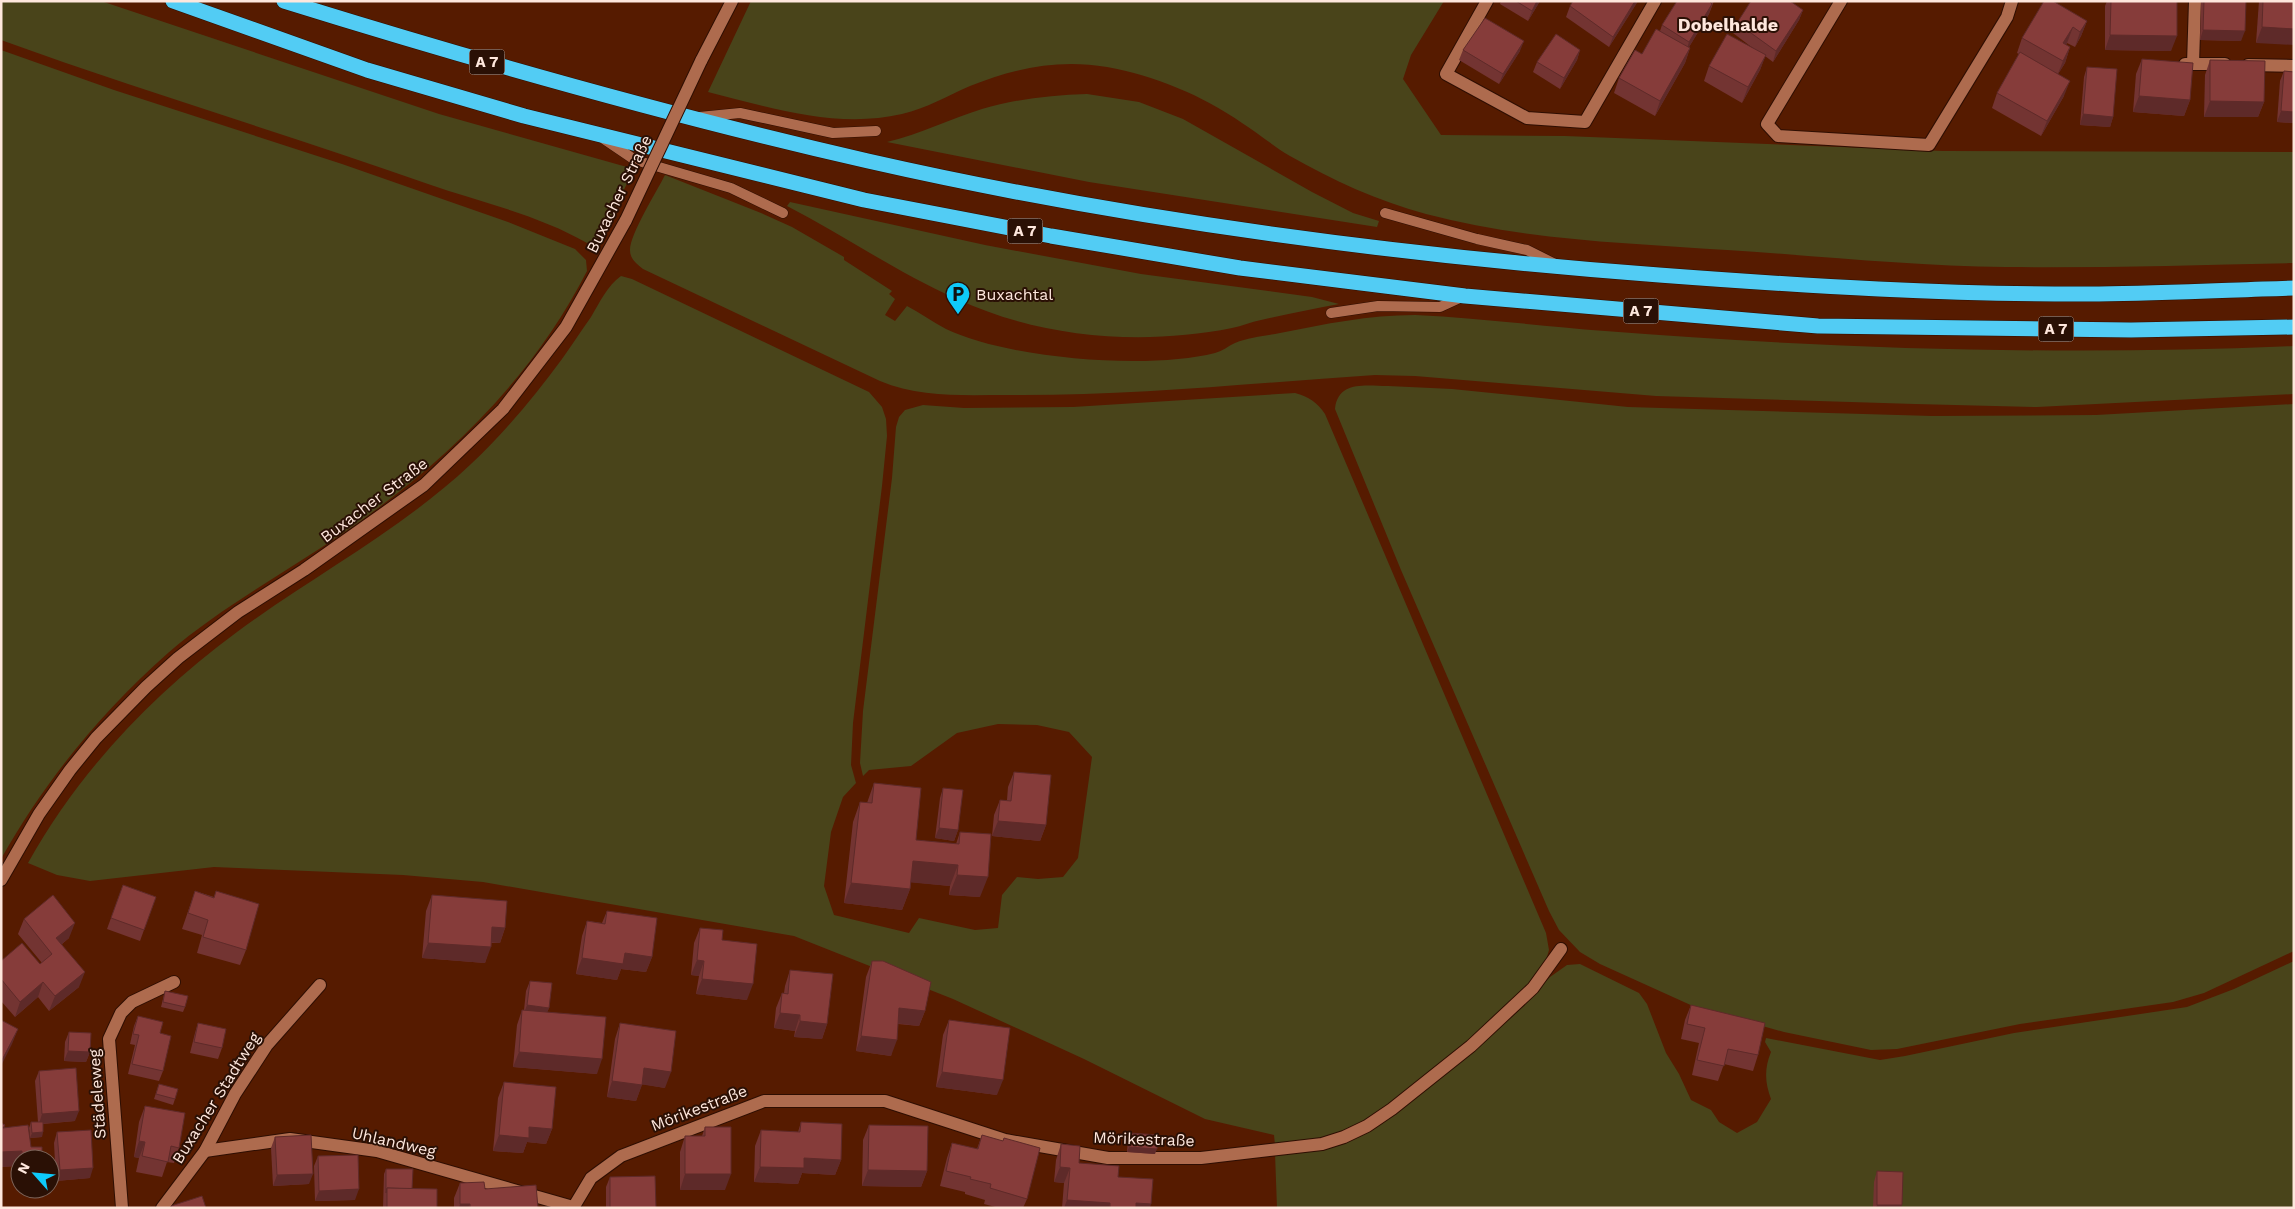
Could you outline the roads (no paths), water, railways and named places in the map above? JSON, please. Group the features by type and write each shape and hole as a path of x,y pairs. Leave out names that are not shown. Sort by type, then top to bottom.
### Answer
{"highway":[{"name":"A 7","path":"173,1 367,70 524,116 593,131 864,200 1051,236 1240,268 1465,296 1818,326 2130,330 2294,328"},
{"name":"A 7","path":"284,1 432,47 691,118 870,162 1074,202 1284,237 1416,254 1562,268 1908,291 2100,294 2294,288"}],"street":[{"name":"Buxacher Straße","path":"1,880 39,814 70,770 102,732 146,686 178,658 238,612 304,570 424,486 503,409 566,327 626,220 732,1"},
{"path":"1488,1 1446,74 1527,118 1585,122 1656,1"},
{"path":"1841,1 1766,124 1778,136 1930,145 2007,16 2012,1"},
{"path":"2193,64 2195,1"},
{"path":"2169,64 2294,66"},
{"name":"Mörikestraße","path":"573,1207 591,1178 621,1156 764,1100 886,1101 1005,1140 1108,1158 1201,1158 1322,1144 1344,1137 1367,1126 1392,1109 1464,1051 1533,988 1561,949"},
{"name":"Städeleweg","path":"122,1208 109,1039 121,1013 132,1002 174,982"},
{"name":"Buxacher Stadtweg","path":"162,1208 205,1151 235,1094 267,1045 320,985"},
{"name":"Uhlandweg","path":"205,1151 290,1139 377,1151 573,1207"}],"lane":[{"path":"691,118 740,113 833,134 876,131"},
{"path":"593,131 636,160 731,188 783,213"},
{"path":"1385,212 1477,239 1527,250 1562,268"},
{"path":"1331,313 1378,306 1440,307 1465,296"}],"place":[{"name":"Buxachtal","path":"958,315"}],"district":[{"name":"Dobelhalde","path":"1728,24"}]}
